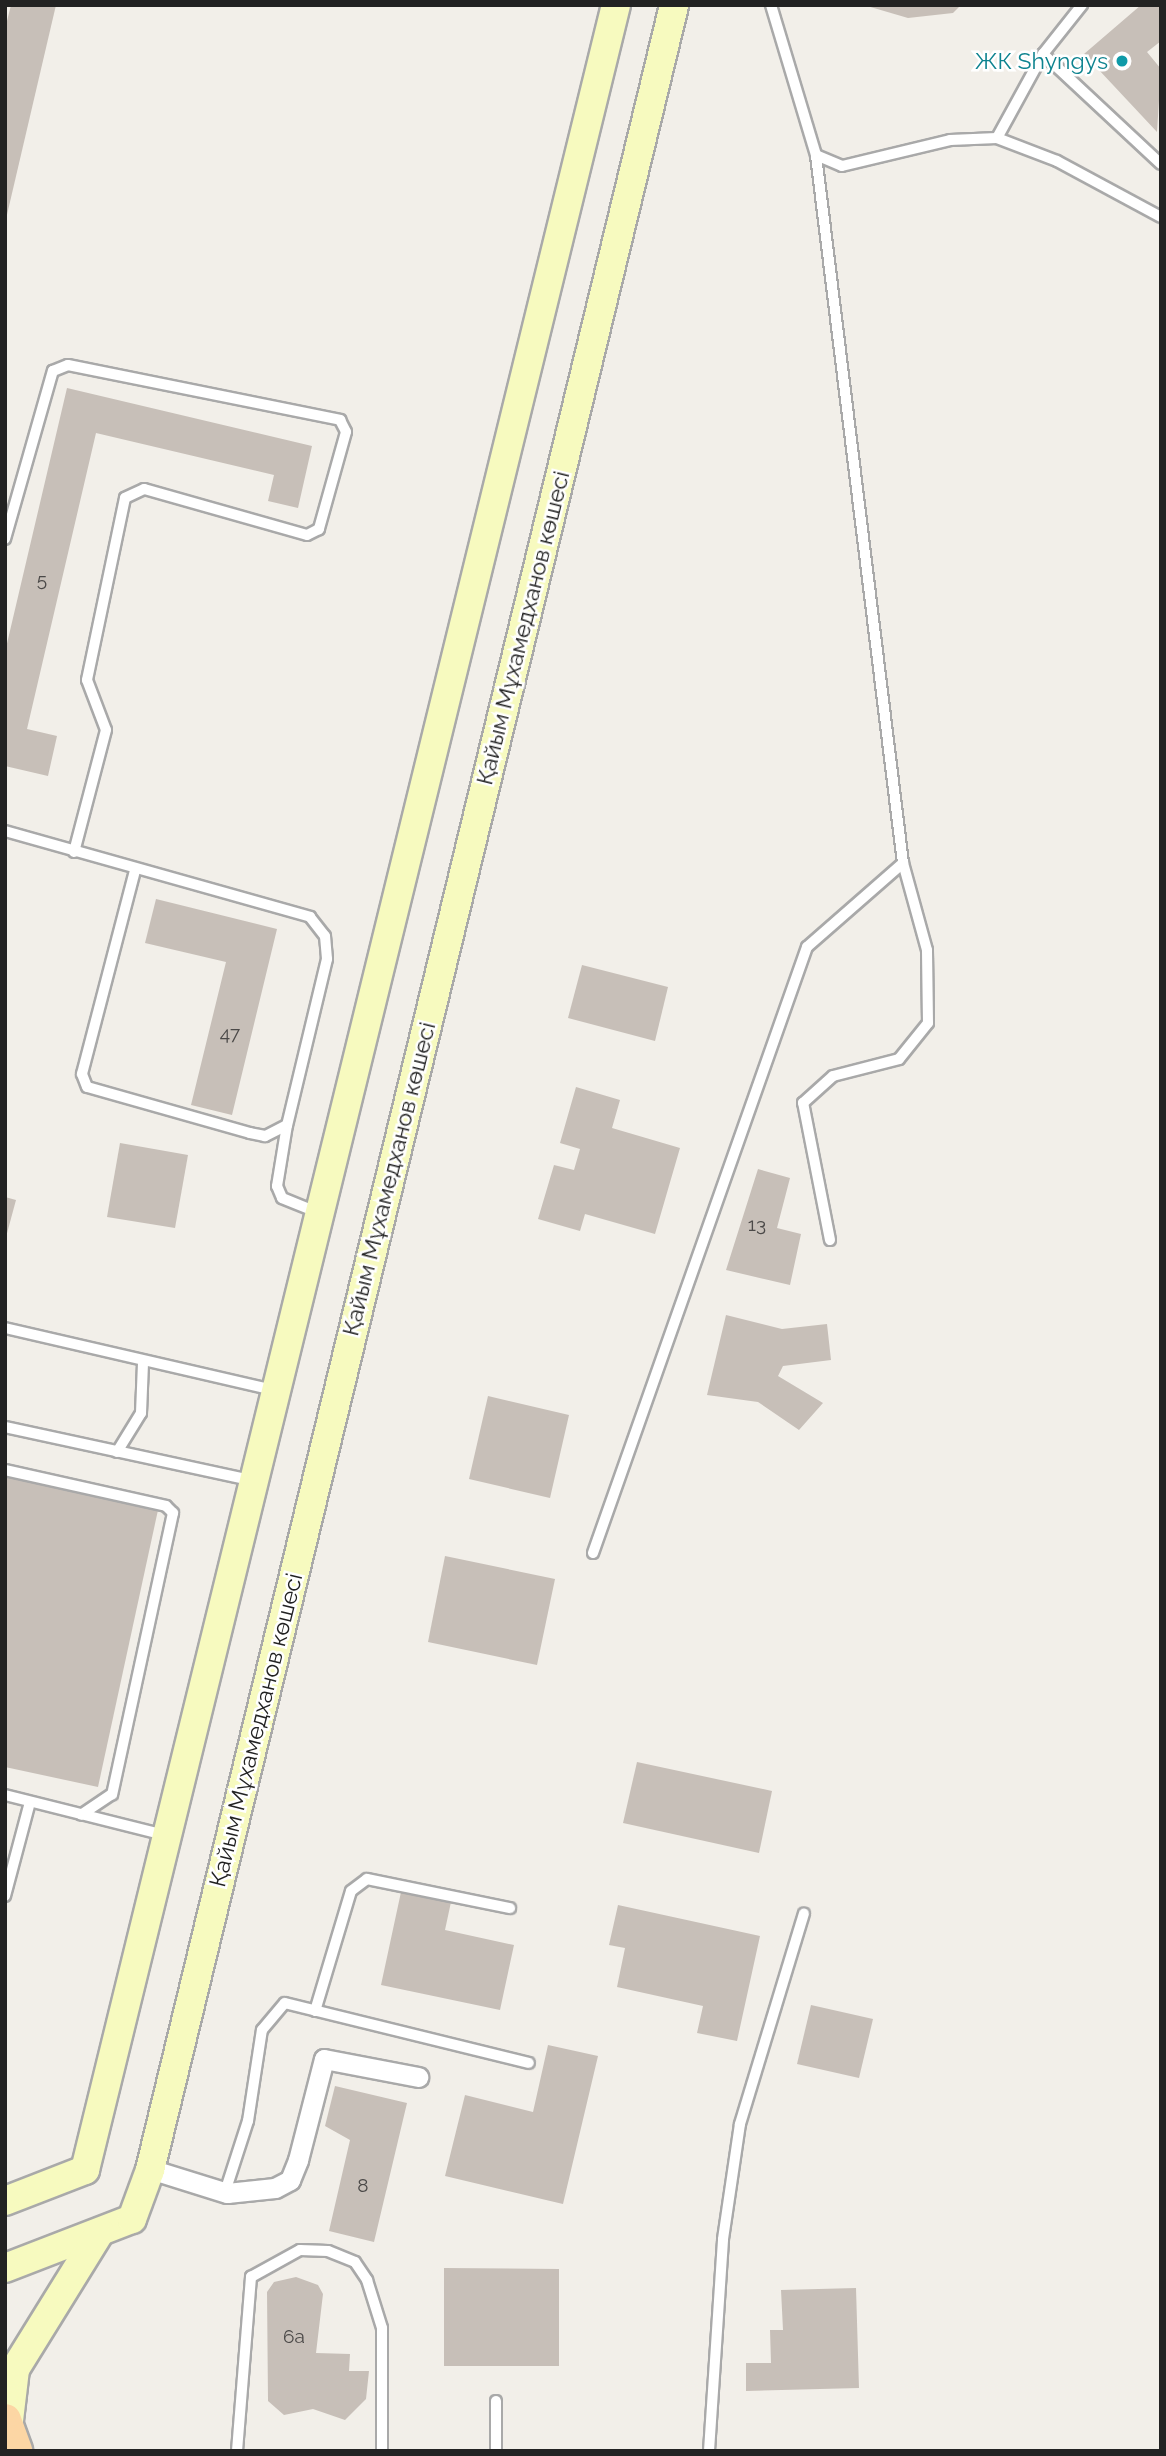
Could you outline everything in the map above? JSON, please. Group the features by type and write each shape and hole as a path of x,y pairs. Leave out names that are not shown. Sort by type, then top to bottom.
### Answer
{"main road":[{"path":"5,2201 85,2170 616,5"},
{"name":"Қайым Мұхамедханов көшесі","path":"5,2268 132,2219 150,2169 674,5"},
{"path":"10,2433 15,2369 100,2232"}],"street":[{"path":"150,2169 225,2192 264,2190 290,2180 324,2059 418,2077"}],"lane":[{"path":"771,5 816,155 903,863 927,950 928,1023 899,1059 832,1076 803,1103 830,1240"},
{"path":"997,138 1043,54 1082,5"},
{"path":"1043,54 1161,164"},
{"path":"816,155 842,166 950,140 997,138 1057,161 1161,217"},
{"path":"5,539 53,371 68,365 340,420 345,432 319,529 306,535 144,489 125,498 86,680 106,730 74,852"},
{"path":"5,831 135,870 310,917 325,936 327,959 288,1125 277,1186 282,1198 321,1213"},
{"path":"593,1553 807,947 903,863"},
{"path":"135,870 82,1074 87,1087 258,1135 288,1125"},
{"path":"5,1328 143,1364 277,1391"},
{"path":"117,1452 141,1413 143,1364"},
{"path":"5,1427 255,1480"},
{"path":"5,1470 166,1506 173,1513 112,1794 81,1815"},
{"path":"5,1796 167,1836"},
{"path":"5,1896 30,1802"},
{"path":"315,2011 351,1891 367,1879 510,1908"},
{"path":"709,2451 723,2239 740,2124 804,1913"},
{"path":"225,2192 248,2122 262,2030 285,2003 529,2063"},
{"path":"237,2451 250,2277 300,2250 355,2262 367,2280 382,2328 382,2451"},
{"path":"496,2401 496,2451"}],"building":[{"path":"11,5 56,5 6,219 5,29"},
{"path":"961,5 953,13 908,18 867,6"},
{"name":"ЖК Shyngys","path":"1141,5 1161,5 1161,41 1147,52 1161,69 1157,132 1084,54"},
{"path":"67,388 312,446 298,508 268,501 274,475 96,433 27,729 57,736 48,776 5,766 5,652"},
{"path":"156,899 277,929 232,1115 191,1105 226,962 145,943"},
{"path":"582,965 668,987 655,1041 568,1018"},
{"path":"576,1087 620,1100 612,1128 680,1148 655,1234 585,1214 580,1231 538,1219 554,1165 574,1170 580,1149 560,1143"},
{"path":"120,1143 188,1155 175,1228 107,1217"},
{"path":"758,1169 790,1178 777,1228 801,1234 790,1285 726,1270"},
{"path":"5,1197 16,1200 6,1237 5,1237"},
{"path":"726,1315 782,1329 827,1324 831,1360 783,1366 778,1376 823,1403 799,1430 758,1402 707,1395"},
{"path":"488,1396 569,1415 550,1498 469,1479"},
{"path":"5,1476 158,1510 98,1787 5,1767"},
{"path":"445,1556 555,1579 537,1665 428,1642"},
{"path":"637,1762 772,1791 759,1853 623,1823"},
{"path":"401,1892 451,1902 445,1930 514,1945 500,2010 381,1985"},
{"path":"618,1905 760,1936 737,2041 697,2033 703,2006 617,1987 625,1948 609,1945"},
{"path":"811,2005 873,2019 859,2078 797,2064"},
{"path":"548,2045 598,2056 563,2204 445,2176 465,2095 533,2112"},
{"path":"335,2086 407,2103 374,2242 329,2231 350,2140 325,2126"},
{"path":"444,2268 559,2269 559,2366 444,2366"},
{"path":"296,2277 318,2285 323,2294 316,2353 350,2354 349,2371 369,2371 366,2399 345,2420 313,2409 284,2415 268,2401 267,2292 274,2282"},
{"path":"856,2288 859,2388 746,2391 746,2363 771,2363 770,2330 783,2330 781,2290"}],"place":[{"name":"ЖК Shyngys","path":"1122,61"}]}
